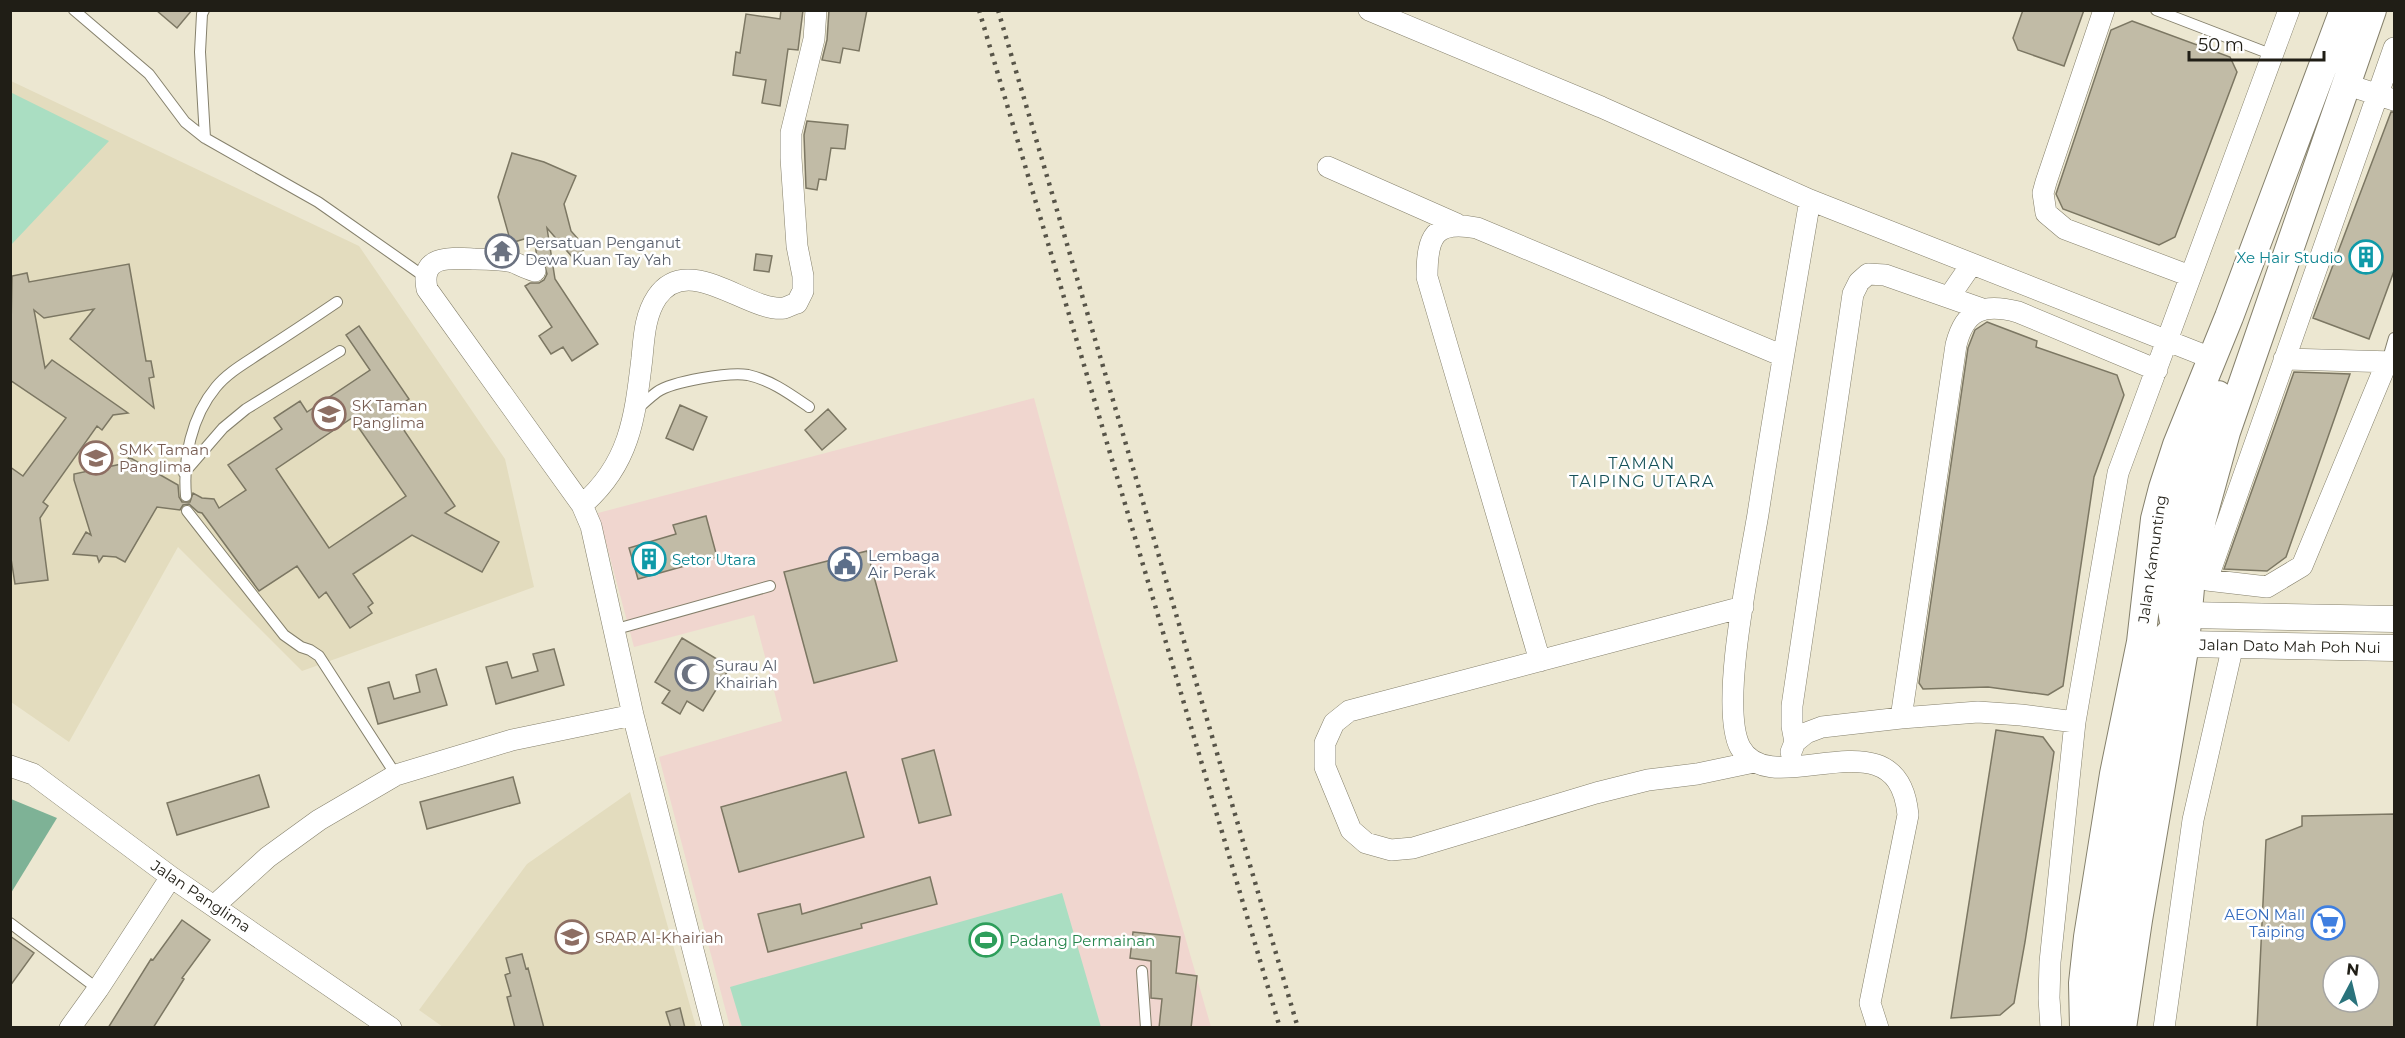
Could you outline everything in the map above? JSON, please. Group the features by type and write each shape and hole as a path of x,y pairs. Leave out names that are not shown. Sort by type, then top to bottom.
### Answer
{"main road":[{"name":"Jalan Kamunting","path":"2084,1028 2083,983 2088,937 2114,774 2141,642 2156,519 2177,445 2229,317 2344,10"},
{"path":"2122,1028 2183,628 2202,519 2226,432 2372,10"},
{"path":"2183,628 2170,584 2186,492 2219,394 2229,353 2229,317"},
{"path":"2099,1028 2139,757 2163,641 2183,628"}],"street":[{"path":"582,505 597,492 611,474 622,454 636,410 645,327 650,310 659,294 672,283 691,280 715,285 771,307 784,308 797,303 803,291 803,276 797,246 791,133 814,39 816,10"},
{"path":"1369,10 1601,107 1810,200 2211,358"},
{"path":"2104,10 2046,182 2043,194 2046,213 2065,229 2190,276"},
{"path":"2051,1028 2050,962 2075,722 2118,473 2289,10"},
{"path":"2284,359 2391,362 2302,566 2267,587 2207,580 2284,359 2386,97 2394,48"},
{"path":"2345,84 2386,97"},
{"path":"1328,166 1457,224 1478,228 1783,356"},
{"path":"1754,762 1741,748 1735,732 1732,710 1733,686 1743,607 1810,200"},
{"path":"1457,224 1441,229 1431,241 1427,258 1427,277 1540,661"},
{"path":"535,271 512,262 495,259 450,258 437,261 429,267 425,277 427,289 582,505 591,526 633,715 712,1028"},
{"path":"1949,297 1971,265"},
{"path":"1788,767 1795,742 1792,706 1853,294 1858,282 1868,274 1885,275 1982,309 2005,309 2018,312 2157,370"},
{"path":"1900,718 1956,345 1962,326 1973,313 1982,309"},
{"path":"1743,607 1349,711 1334,723 1326,743 1325,767 1351,830 1366,843 1391,850 1413,848 1637,783 1754,762 1788,767 1841,761 1865,761 1883,768 1897,780 1906,795 1908,815 1870,1003 1878,1028"},
{"name":"Jalan Dato Mah Poh Nui","path":"2183,628 2394,619"},
{"name":"Jalan Dato Mah Poh Nui","path":"2183,628 2233,645 2394,648"},
{"path":"2164,1028 2193,820 2233,645"},
{"path":"1795,742 1806,733 1822,727 1978,712 2075,722"},
{"path":"214,906 268,857 319,820 396,775 512,740 633,715"},
{"name":"Jalan Panglima","path":"10,766 33,774 171,877 390,1028"},
{"path":"70,1028 171,877"}],"lane":[{"path":"74,10 149,74 185,122 205,138 318,202 425,277"},
{"path":"204,10 200,52 205,138"},
{"path":"2156,10 2273,55"},
{"path":"186,496 184,473 188,448 203,407 216,387 239,367 337,302"},
{"path":"2391,362 2394,338"},
{"path":"184,473 216,435 246,409 340,351"},
{"path":"636,410 658,391 672,385 724,375 748,375 778,386 809,407"},
{"path":"187,511 284,635 319,656 396,775"},
{"path":"613,630 770,586"},
{"path":"10,923 98,989"},
{"path":"1143,971 1146,1028"}],"shaded area":[{"path":"11,81 359,246 505,459 534,587 302,671 178,547 69,742 11,702"},
{"path":"1034,398 1099,638 1211,1027 730,1027 659,757 782,721 754,615 634,647 598,513"},
{"name":"SRAR Al-Khairiah","path":"630,792 696,1027 443,1027 419,1010 527,864"}],"green space":[{"path":"10,92 109,141 11,245 10,245"},
{"path":"11,799 57,818 11,893"},
{"name":"Padang Permainan","path":"1062,893 1101,1027 742,1027 730,987"}],"building":[{"path":"156,10 192,10 177,28"},
{"path":"781,10 803,10 798,50 788,49 780,106 762,103 766,80 733,75 736,52 740,53 746,14 780,19"},
{"path":"829,10 867,10 859,51 843,48 840,63 822,60 827,40"},
{"path":"2023,10 2084,10 2064,66 2018,50 2013,38"},
{"path":"2132,21 2230,57 2237,72 2175,237 2159,245 2063,209 2056,194 2111,30"},
{"path":"2391,112 2394,112 2394,271 2369,339 2313,318"},
{"path":"807,121 848,125 845,149 831,148 826,180 819,179 817,190 806,188 804,135"},
{"path":"512,153 544,162 576,176 564,204 571,231 586,248 573,258 547,228 555,279 598,344 572,361 563,347 551,354 539,336 552,327 525,286 530,283 539,283 547,274 544,263 537,258 534,236 511,243 498,197"},
{"path":"756,254 772,256 769,272 754,270"},
{"path":"129,264 146,361 151,361 154,377 149,378 154,408 70,339 94,309 44,318 34,310 45,368 52,360 128,413 113,415 102,430 97,426 43,502 48,506 40,518 48,580 15,584 10,552 10,467 23,476 66,418 10,380 12,276 27,273 29,282"},
{"path":"1987,322 2037,341 2036,347 2117,375 2124,395 2094,477 2063,686 2048,695 1988,687 1923,689 1919,683 1968,348 1975,330"},
{"path":"359,326 409,399 391,411 455,506 445,513 499,542 482,572 412,535 353,574 373,603 368,607 372,613 350,628 326,592 319,598 297,566 259,591 202,513 189,504 183,505 180,510 157,507 125,562 116,557 103,556 99,562 97,556 73,554 86,532 91,535 74,474 126,463 129,457 178,485 182,502 190,502 193,493 202,498 214,499 219,508 246,490 228,465 282,429 274,418 300,401 307,412 370,370 346,335","holes":["352,418 406,496 329,548 276,469"]},
{"path":"2294,372 2350,374 2286,557 2267,571 2224,569"},
{"path":"680,405 707,417 693,450 666,438"},
{"path":"828,409 846,429 822,450 805,430"},
{"path":"706,516 717,557 638,579 629,548 676,534 673,525"},
{"path":"867,551 897,661 814,683 784,572"},
{"name":"Surau Al Khairiah","path":"682,638 730,667 703,711 687,701 680,714 662,703 670,691 655,682"},
{"path":"554,649 564,685 496,704 486,667 507,662 512,678 538,671 533,654"},
{"path":"436,669 447,705 378,724 368,688 389,682 394,699 420,692 416,675"},
{"path":"1996,730 2043,737 2054,752 2025,942 2014,1003 2000,1015 1951,1018"},
{"path":"934,750 951,815 919,823 902,759"},
{"path":"846,772 864,837 739,872 721,807"},
{"path":"259,775 269,807 177,835 167,803"},
{"path":"513,777 520,803 427,829 420,802"},
{"name":"AEON Mall Taiping","path":"2394,814 2394,1028 2257,1028 2266,840 2302,826 2302,816"},
{"path":"930,877 937,904 861,924 862,928 768,952 758,914 800,904 802,914"},
{"path":"182,920 210,940 182,978 184,979 153,1028 108,1028 151,959 153,960"},
{"path":"1133,932 1180,937 1176,973 1197,976 1191,1028 1159,1028 1162,999 1151,998 1151,961 1130,958"},
{"path":"10,936 34,953 10,986"},
{"path":"522,954 544,1028 515,1028 507,997 511,996 505,975 510,973 506,958"},
{"path":"680,1008 685,1028 671,1028 666,1012"}],"railway":[{"path":"979,10 1280,1028"},
{"path":"998,10 1298,1028"}],"place":[{"name":"Persatuan Penganut Dewa Kuan Tay Yah","path":"502,251"},
{"name":"Xe Hair Studio","path":"2366,257"},
{"name":"SK Taman Panglima","path":"329,414"},
{"name":"SMK Taman Panglima","path":"96,458"},
{"name":"Setor Utara","path":"649,559"},
{"name":"Lembaga Air Perak","path":"845,564"},
{"name":"Surau Al Khairiah","path":"692,674"},
{"name":"AEON Mall Taiping","path":"2328,923"},
{"name":"SRAR Al-Khairiah","path":"572,937"},
{"name":"Padang Permainan","path":"986,940"}],"district":[{"name":"TAMAN TAIPING UTARA","path":"1642,472"}]}
